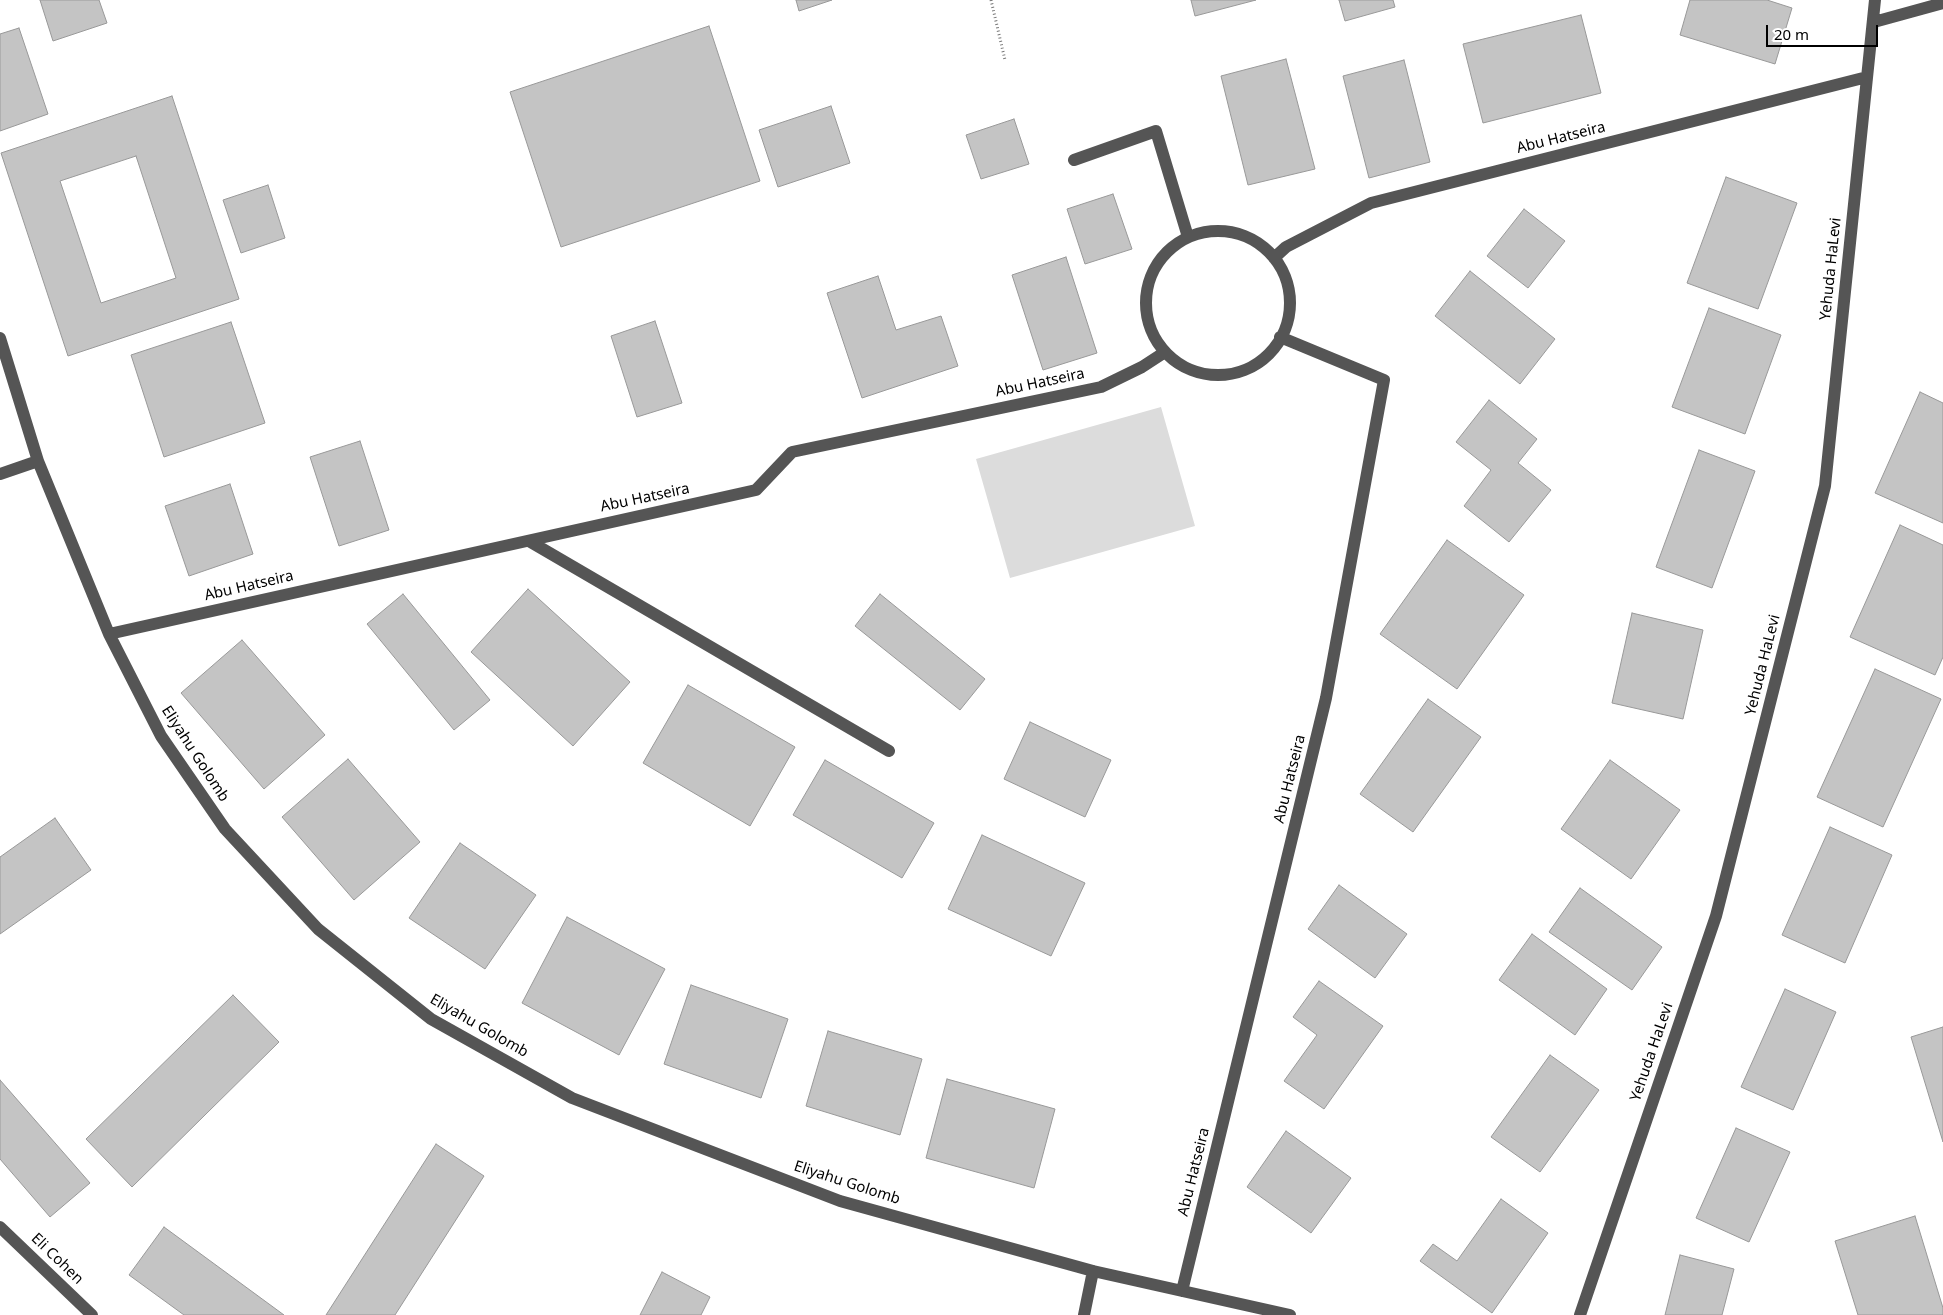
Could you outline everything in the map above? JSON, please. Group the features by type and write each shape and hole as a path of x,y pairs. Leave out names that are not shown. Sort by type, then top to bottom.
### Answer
{"street":[{"name":"Yehuda HaLevi","path":"1580,1315 1716,916 1826,486 1874,22 1874,0"},
{"path":"1874,22 1943,3"},
{"name":"Abu Hatseira","path":"1274,258 1286,247 1370,203 1867,77"},
{"path":"1074,160 1156,131 1188,237"},
{"path":"1210,231 1232,232 1255,241 1274,258 1286,279 1290,305 1285,329 1272,350 1253,366 1229,374 1204,374 1184,366 1165,352 1153,334 1147,311 1147,289 1155,268 1169,250 1188,237 1210,231"},
{"name":"Eliyahu Golomb","path":"0,338 38,461 109,634 161,736 225,829 318,929 431,1019 572,1098 831,1198 1094,1271 1290,1315"},
{"name":"Abu Hatseira","path":"1182,1291 1326,698 1384,380 1280,338"},
{"name":"Abu Hatseira","path":"109,634 756,490 792,452 1101,387 1142,367 1165,352"},
{"path":"0,474 38,461"},
{"path":"529,540 889,751"},
{"name":"Eli Cohen","path":"0,1227 92,1315"},
{"path":"1084,1315 1094,1271"}],"path":[{"path":"991,0 1005,60"}],"shaded area":[{"path":"1161,407 1195,526 1010,578 976,459"}],"building":[{"path":"40,0 99,0 107,23 53,41"},
{"path":"796,0 832,0 799,11"},
{"path":"1191,0 1256,0 1195,16"},
{"path":"1339,0 1393,0 1395,7 1345,21"},
{"path":"1690,0 1767,0 1792,8 1775,64 1680,35"},
{"path":"1581,15 1601,93 1483,123 1463,44"},
{"path":"709,26 760,181 561,247 510,92"},
{"path":"19,28 48,114 0,131 0,34"},
{"path":"1286,59 1315,169 1248,185 1221,76"},
{"path":"1404,60 1430,162 1369,178 1343,76"},
{"path":"172,96 239,299 68,356 1,153","holes":["136,156 176,278 101,303 60,181"]},
{"path":"831,106 850,163 778,187 759,130"},
{"path":"1014,119 1029,164 981,179 966,135"},
{"path":"1726,177 1797,203 1758,309 1687,283"},
{"path":"268,185 285,238 241,253 223,200"},
{"path":"1113,194 1132,249 1085,264 1067,209"},
{"path":"1524,209 1565,241 1528,288 1487,256"},
{"path":"1066,257 1097,353 1043,370 1012,275"},
{"path":"1470,271 1555,339 1520,384 1435,316"},
{"path":"878,276 896,330 941,316 958,366 862,398 827,293"},
{"path":"1709,308 1781,335 1745,434 1672,407"},
{"path":"655,321 682,403 637,417 611,336"},
{"path":"231,322 265,423 164,457 131,355"},
{"path":"1920,392 1943,403 1943,523 1875,493"},
{"path":"1489,400 1537,439 1518,463 1551,490 1509,542 1464,506 1491,470 1456,442"},
{"path":"360,441 389,530 339,546 310,457"},
{"path":"1699,450 1755,471 1712,588 1656,567"},
{"path":"230,484 253,554 189,576 165,506"},
{"path":"1900,525 1943,545 1943,657 1935,675 1850,637"},
{"path":"1447,540 1524,595 1457,689 1380,634"},
{"path":"528,589 630,682 573,746 471,652"},
{"path":"403,594 490,700 454,730 367,624"},
{"path":"880,594 985,679 960,710 855,626"},
{"path":"1632,613 1703,630 1683,719 1612,703"},
{"path":"242,640 325,735 264,789 181,693"},
{"path":"1875,669 1941,699 1883,827 1817,797"},
{"path":"688,685 795,747 750,826 643,763"},
{"path":"1428,699 1481,737 1413,832 1360,794"},
{"path":"1030,722 1111,760 1085,817 1004,779"},
{"path":"348,759 420,842 354,900 282,817"},
{"path":"825,760 934,823 902,878 793,815"},
{"path":"1610,760 1680,810 1631,879 1561,829"},
{"path":"55,818 91,870 0,934 0,857"},
{"path":"1830,827 1892,855 1845,963 1782,935"},
{"path":"982,835 1085,883 1051,956 948,909"},
{"path":"460,843 536,895 485,969 409,918"},
{"path":"1339,885 1407,934 1375,978 1308,929"},
{"path":"1580,888 1662,947 1632,990 1549,932"},
{"path":"567,917 665,969 619,1055 522,1003"},
{"path":"1532,934 1607,989 1575,1035 1499,980"},
{"path":"1319,981 1383,1026 1324,1109 1284,1081 1317,1035 1293,1017"},
{"path":"691,985 788,1019 761,1098 664,1064"},
{"path":"1785,989 1836,1012 1793,1110 1741,1087"},
{"path":"233,995 279,1042 132,1187 86,1139"},
{"path":"1943,1027 1943,1142 1911,1037"},
{"path":"828,1031 922,1059 900,1135 806,1106"},
{"path":"1550,1055 1599,1090 1540,1172 1491,1137"},
{"path":"947,1079 1055,1109 1034,1188 926,1158"},
{"path":"0,1080 90,1183 50,1217 0,1159"},
{"path":"1736,1128 1790,1152 1749,1242 1696,1218"},
{"path":"1286,1131 1351,1178 1311,1233 1247,1187"},
{"path":"436,1144 484,1176 395,1315 326,1315"},
{"path":"1501,1199 1548,1233 1492,1313 1420,1261 1433,1244 1457,1261"},
{"path":"1915,1216 1943,1308 1943,1315 1858,1315 1835,1241"},
{"path":"164,1227 284,1315 184,1315 129,1275"},
{"path":"1680,1255 1734,1269 1722,1315 1665,1315"},
{"path":"662,1272 710,1297 701,1315 640,1315"}]}
